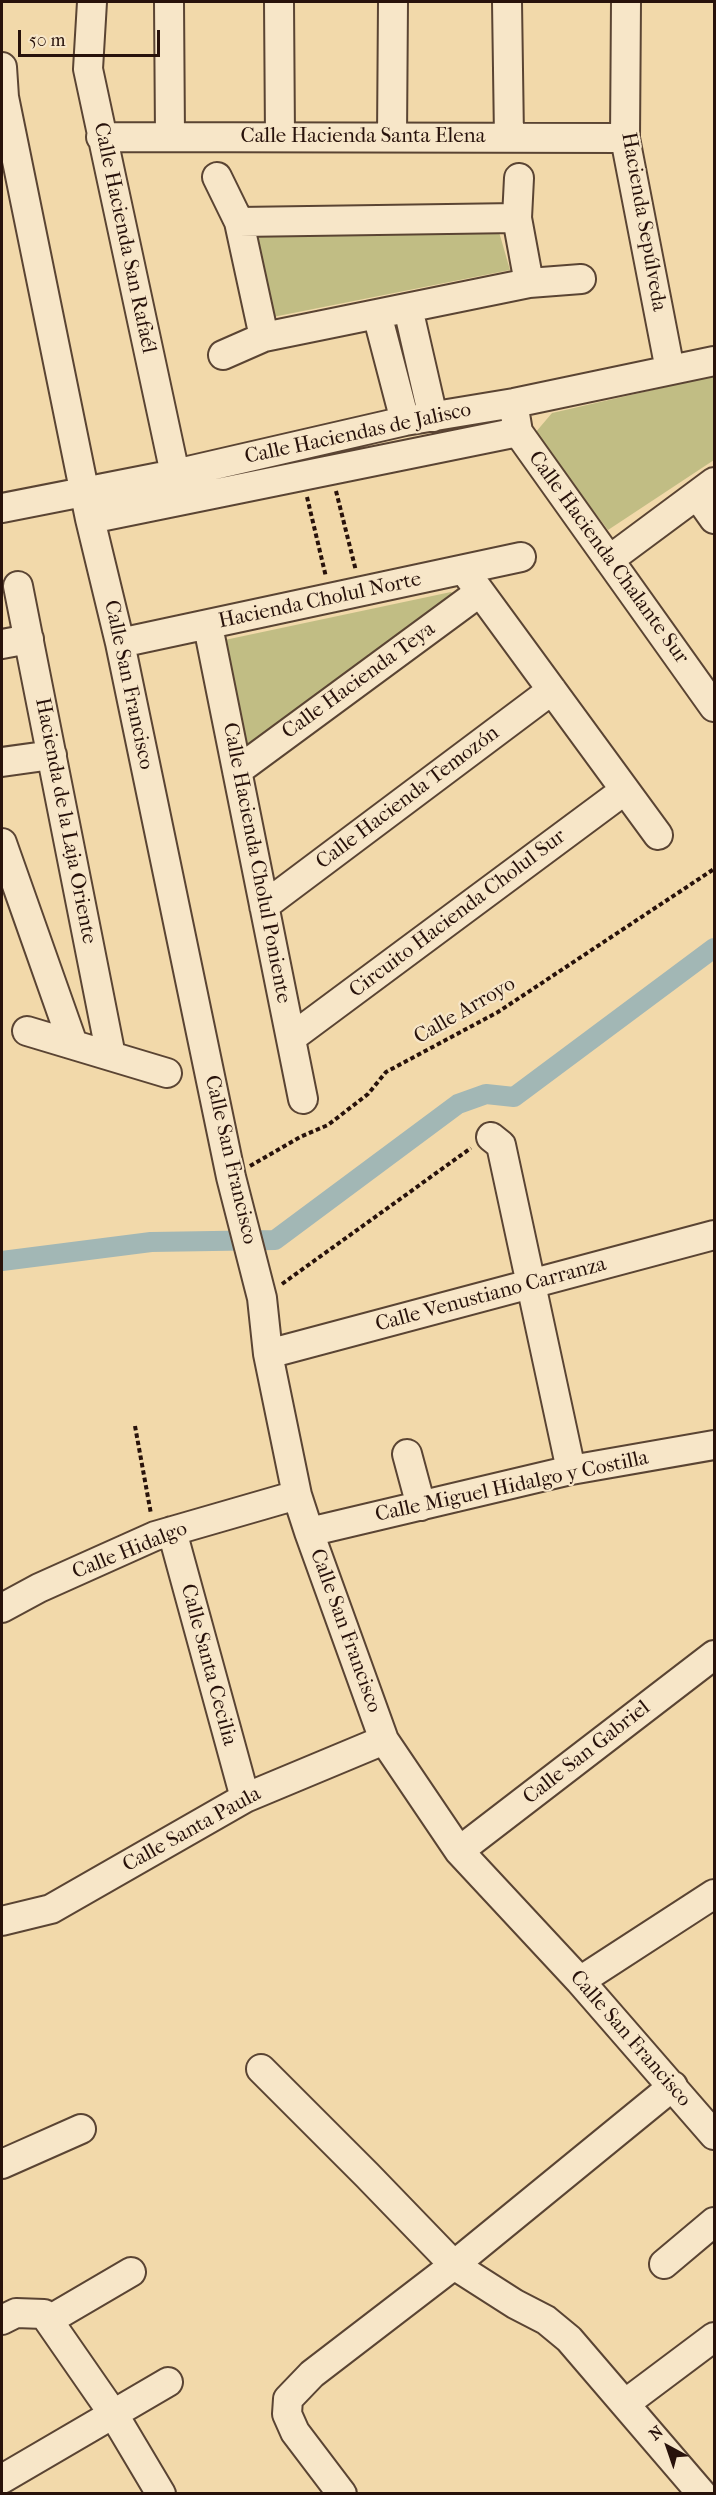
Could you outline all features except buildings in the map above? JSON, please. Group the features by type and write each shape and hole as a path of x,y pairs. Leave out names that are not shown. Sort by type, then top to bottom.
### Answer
{"street":[{"name":"Calle Hacienda San Rafaél","path":"92,2 88,69 175,474"},
{"path":"169,2 170,136"},
{"path":"279,2 280,137"},
{"path":"392,137 393,2"},
{"path":"507,2 509,137"},
{"name":"Hacienda Sepúlveda","path":"626,2 625,138 670,370"},
{"name":"Calle San Francisco","path":"2,67 4,97 86,490 90,519 120,643 231,1177 262,1298 268,1354 297,1495 309,1532 384,1740 459,1851 580,1981 714,2135"},
{"name":"Calle Hacienda Santa Elena","path":"101,137 625,138"},
{"path":"217,177 239,222 264,338"},
{"path":"519,178 517,218 529,284"},
{"path":"239,222 517,218"},
{"path":"223,356 264,338 529,284 581,279"},
{"path":"408,308 419,419"},
{"path":"377,314 419,419"},
{"name":"Calle Haciendas de Jalisco","path":"2,508 175,474 419,419 514,404 714,361"},
{"name":"Calle Hacienda Chalante Sur","path":"514,404 518,432 714,706"},
{"name":"Calle Haciendas de Jalisco","path":"90,519 518,432"},
{"path":"609,560 706,489 714,519"},
{"name":"Hacienda Cholul Norte","path":"120,643 361,592 472,581 521,557"},
{"path":"472,581 658,835"},
{"name":"Calle Hacienda Teya","path":"237,771 472,581"},
{"name":"Hacienda de la Laja Oriente","path":"18,586 15,641 52,755 111,1056"},
{"name":"Calle Hacienda Cholul Poniente","path":"208,626 303,1099"},
{"name":"Calle Hacienda Temozón","path":"264,906 552,690"},
{"path":"2,762 52,755"},
{"name":"Circuito Hacienda Cholul Sur","path":"291,1038 625,790"},
{"path":"2,843 73,1044"},
{"path":"27,1031 167,1073"},
{"path":"491,1137 501,1145 571,1470"},
{"name":"Calle Venustiano Carranza","path":"268,1354 530,1286 714,1235"},
{"name":"Calle Miguel Hidalgo y Costilla","path":"309,1532 571,1470 714,1445"},
{"path":"406,1454 421,1506"},
{"name":"Calle Hidalgo","path":"2,1608 39,1588 164,1533 297,1495"},
{"name":"Calle Santa Cecilia","path":"164,1533 245,1798"},
{"name":"Calle San Gabriel","path":"459,1851 714,1655"},
{"name":"Calle Santa Paula","path":"2,1921 51,1909 245,1798 384,1740"},
{"path":"580,1981 714,1894"},
{"path":"261,2069 454,2265 515,2304 546,2320 569,2339 702,2493"},
{"path":"342,2493 295,2432 287,2414 288,2399 312,2374 454,2265 672,2086"},
{"path":"2,2164 81,2129"},
{"path":"664,2264 714,2222"},
{"path":"2,2320 16,2313 47,2317 131,2272"},
{"path":"47,2317 114,2415 161,2493"},
{"path":"626,2403 714,2337"},
{"path":"2,2479 168,2382"}],"path":[{"path":"331,469 361,592"},
{"path":"301,476 332,599"},
{"name":"Calle Arroyo","path":"231,1177 300,1137 328,1125 368,1094 386,1072 498,1012 714,869"},
{"path":"262,1298 479,1142 491,1137"},
{"path":"135,1426 164,1533"}],"shaded area":[{"path":"497,225 510,270 273,317 251,229"},
{"path":"714,376 714,460 608,530 535,433 552,413"},
{"path":"451,592 459,599 247,752 220,641"}],"waterway":[{"path":"2,1261 151,1242 275,1240 458,1104 486,1094 514,1097 714,948"}]}
